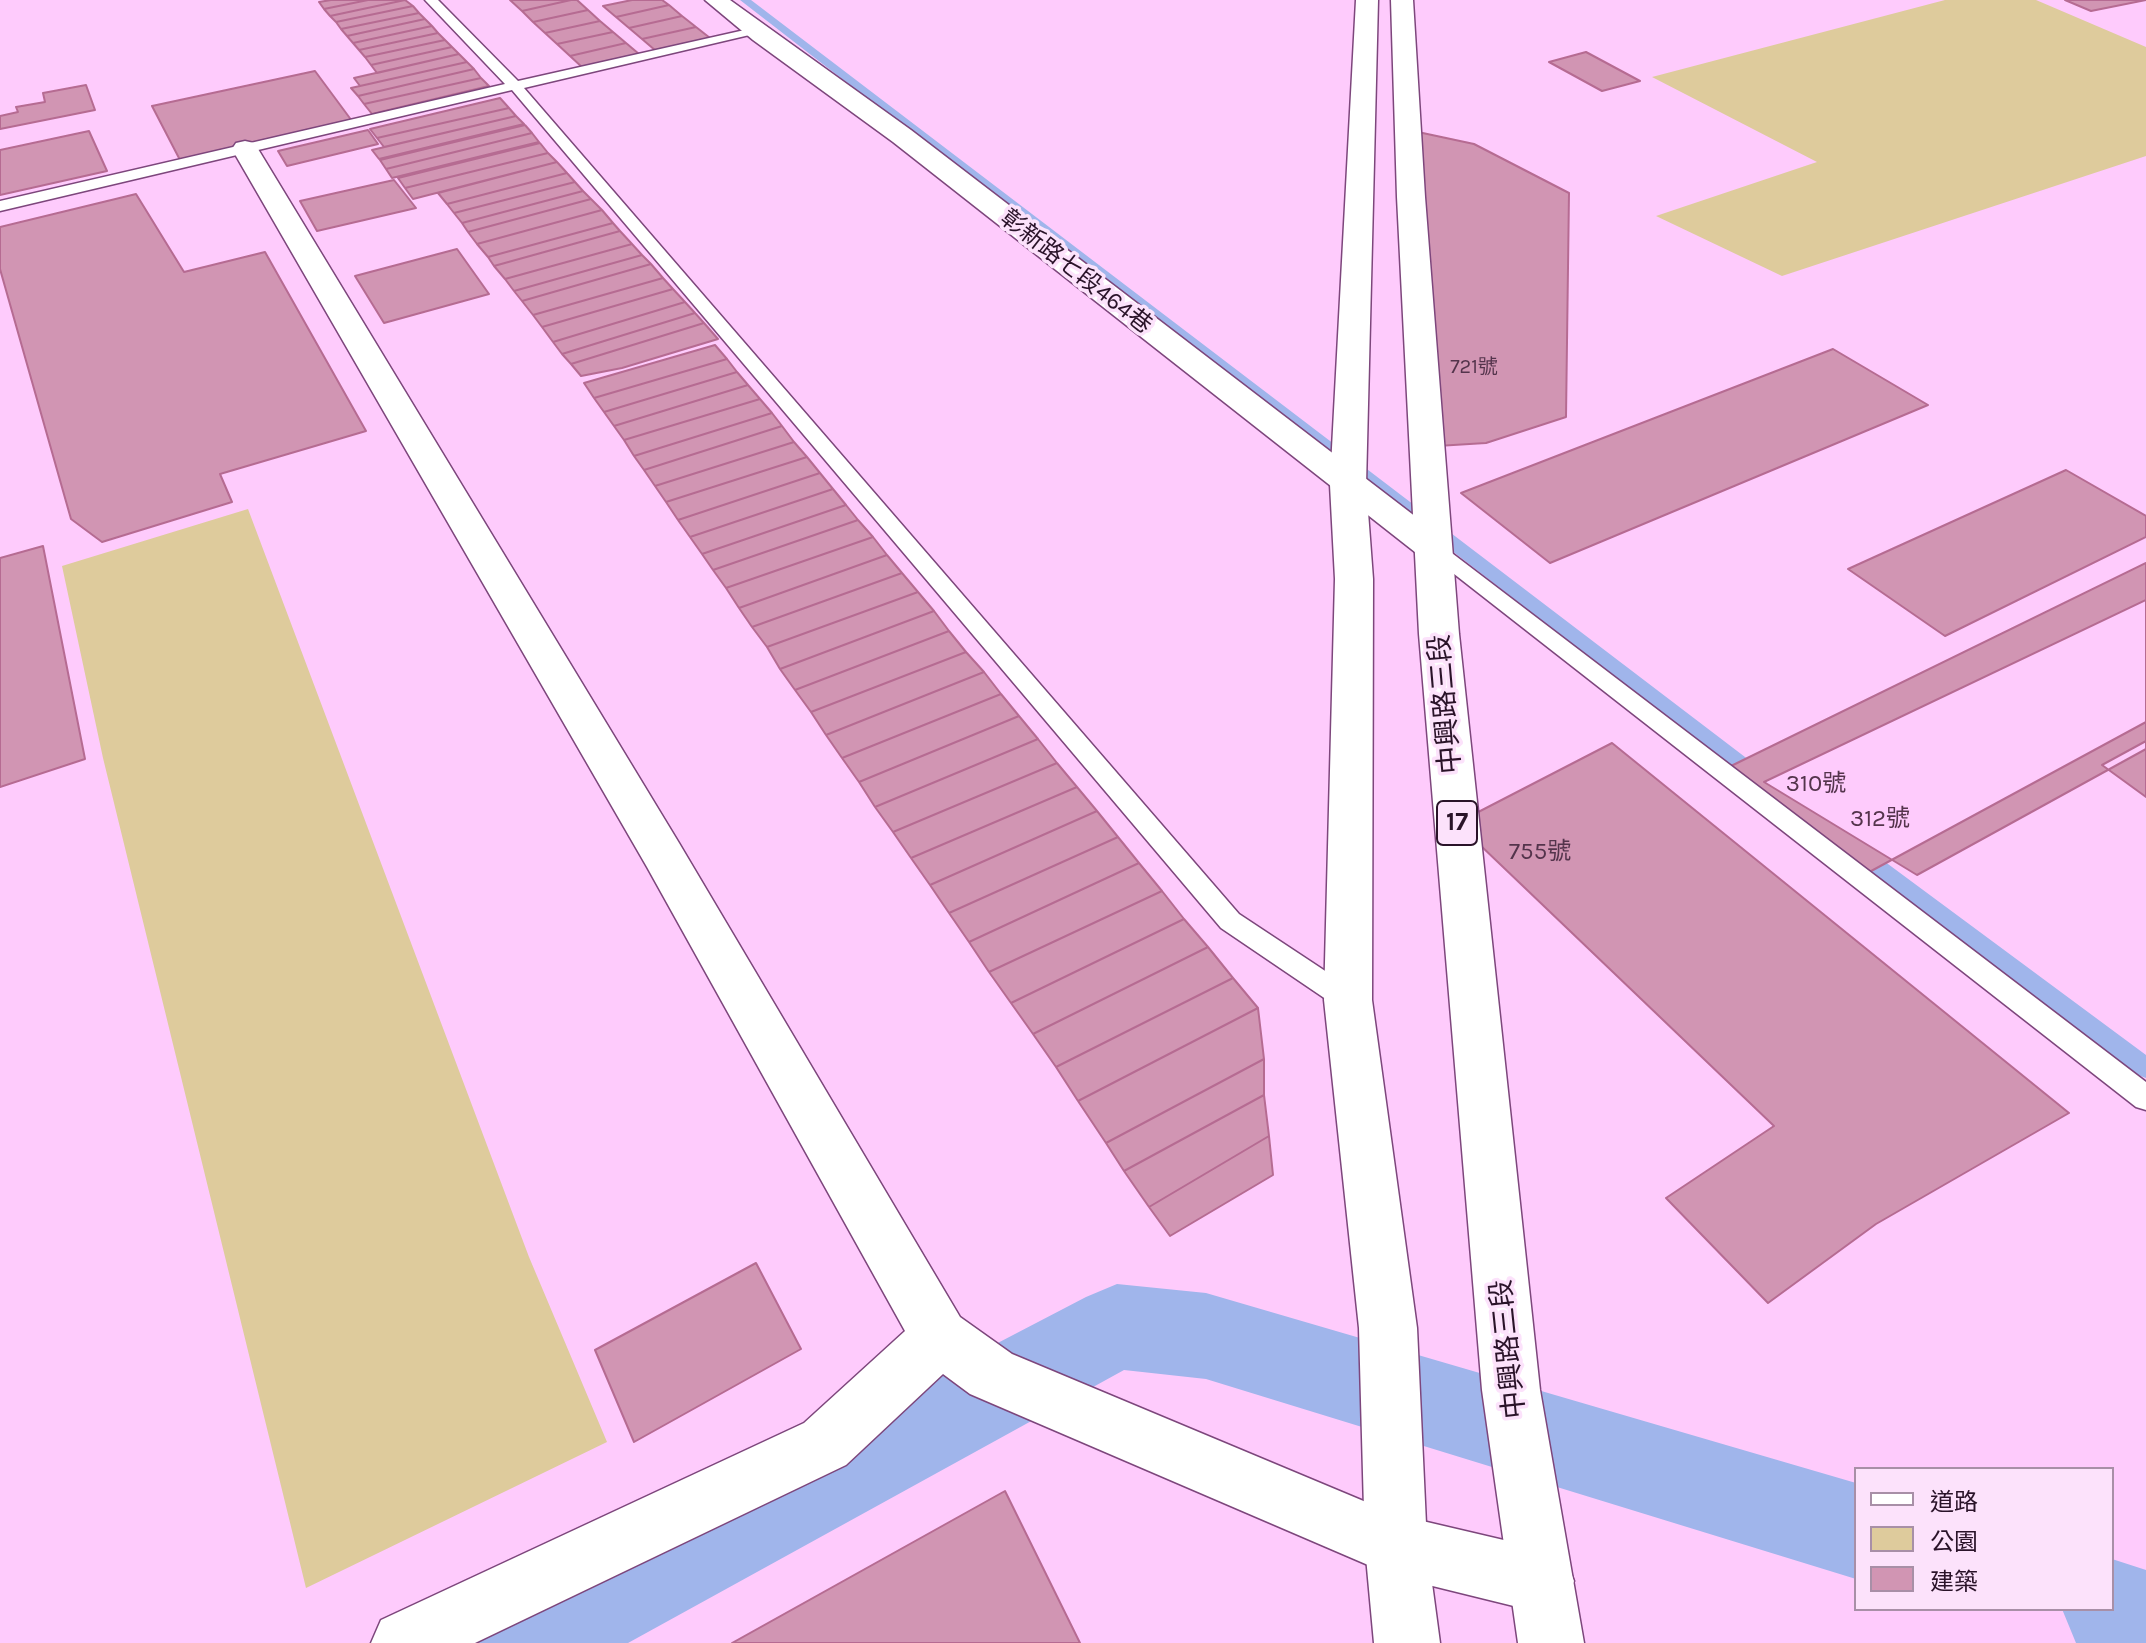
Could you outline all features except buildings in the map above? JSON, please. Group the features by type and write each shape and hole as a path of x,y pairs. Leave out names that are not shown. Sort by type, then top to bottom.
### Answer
{"main road":[{"name":"彰新路七段464巷","path":"716,0 753,30 899,133 1348,485 1433,548"},
{"path":"1367,0 1348,485 1354,579 1348,1000 1388,1328 1396,1546 1407,1643"},
{"name":"中興路三段","path":"1402,0 1433,548 1511,1390 1551,1643"},
{"path":"245,149 671,869 940,1337 991,1374 1281,1500 1396,1546 1542,1581"},
{"path":"404,1643 825,1444 940,1337"}],"lane":[{"path":"431,0 515,86 1230,921 1348,1000"},
{"path":"0,206 753,30"},
{"path":"1433,548 2146,1098"}],"green space":[{"path":"1945,0 2036,0 2146,47 2146,156 1782,276 1656,216 1817,162 1652,77"},
{"path":"248,509 529,1257 607,1442 306,1588 103,758 62,566"}],"waterway":[{"path":"745,0 1759,778"},
{"path":"1858,852 2146,1068"},
{"path":"527,1643 1117,1327 1206,1336 1854,1530"},
{"path":"2114,1610 2146,1620"}]}
